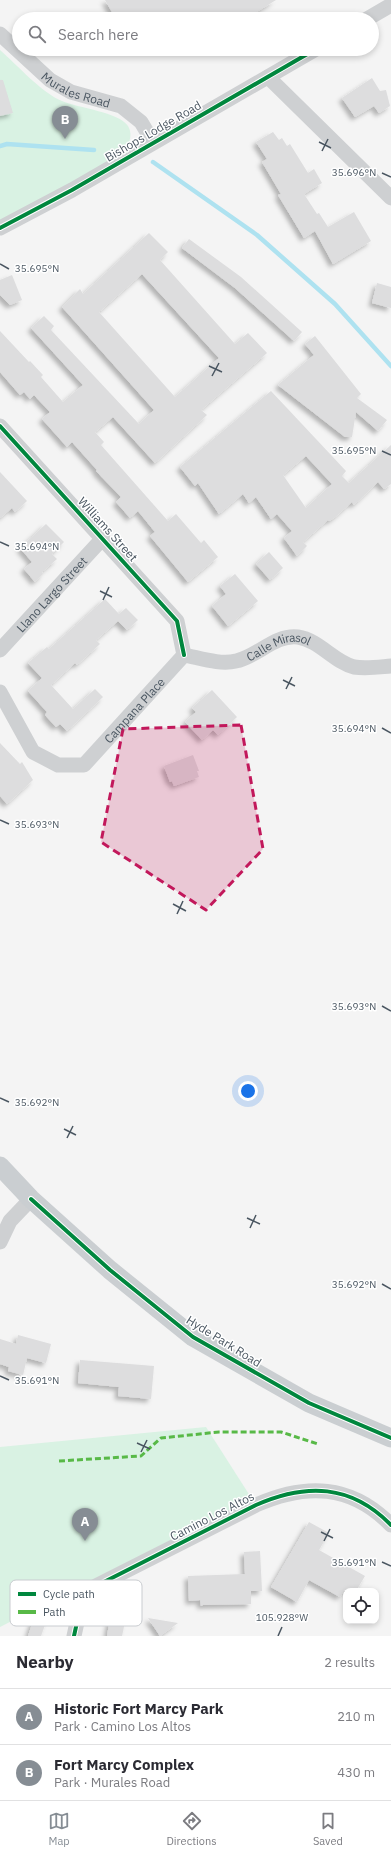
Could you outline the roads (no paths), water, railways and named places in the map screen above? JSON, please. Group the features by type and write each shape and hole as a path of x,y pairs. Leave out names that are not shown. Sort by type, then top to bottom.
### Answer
{"main road":[{"name":"Hyde Park Road","path":"0,1166 31,1199 110,1270 193,1337 309,1403 391,1438"}],"street":[{"path":"378,12 391,5"},
{"name":"Murales Road","path":"0,34 12,45"},
{"name":"Murales Road","path":"24,56 50,80 71,92 121,106 141,122 153,142"},
{"name":"Bishops Lodge Road","path":"0,228 72,190 304,56"},
{"path":"268,77 391,198"},
{"name":"Williams Street","path":"0,426 177,621 184,654"},
{"name":"Llano Largo Street","path":"0,650 103,538"},
{"name":"Calle Mirasol","path":"184,654 215,661 234,662 243,659 277,641 297,637 315,644 354,667 391,666"},
{"name":"Campana Place","path":"0,692 33,752 58,765 84,765 184,654"},
{"path":"0,1242 10,1221 31,1199"},
{"name":"Camino Los Altos","path":"108,1580 251,1507 278,1496 303,1490 337,1493 365,1504 391,1525"},
{"name":"Camino Los Altos","path":"74,1636 76,1626"}],"waterway":[{"path":"0,146 7,144 94,150"},
{"path":"153,162 257,235 335,304 391,366"}],"place":[{"name":"Fort Marcy Complex","path":"65,139"},
{"name":"Historic Fort Marcy Park","path":"85,1541"}]}
